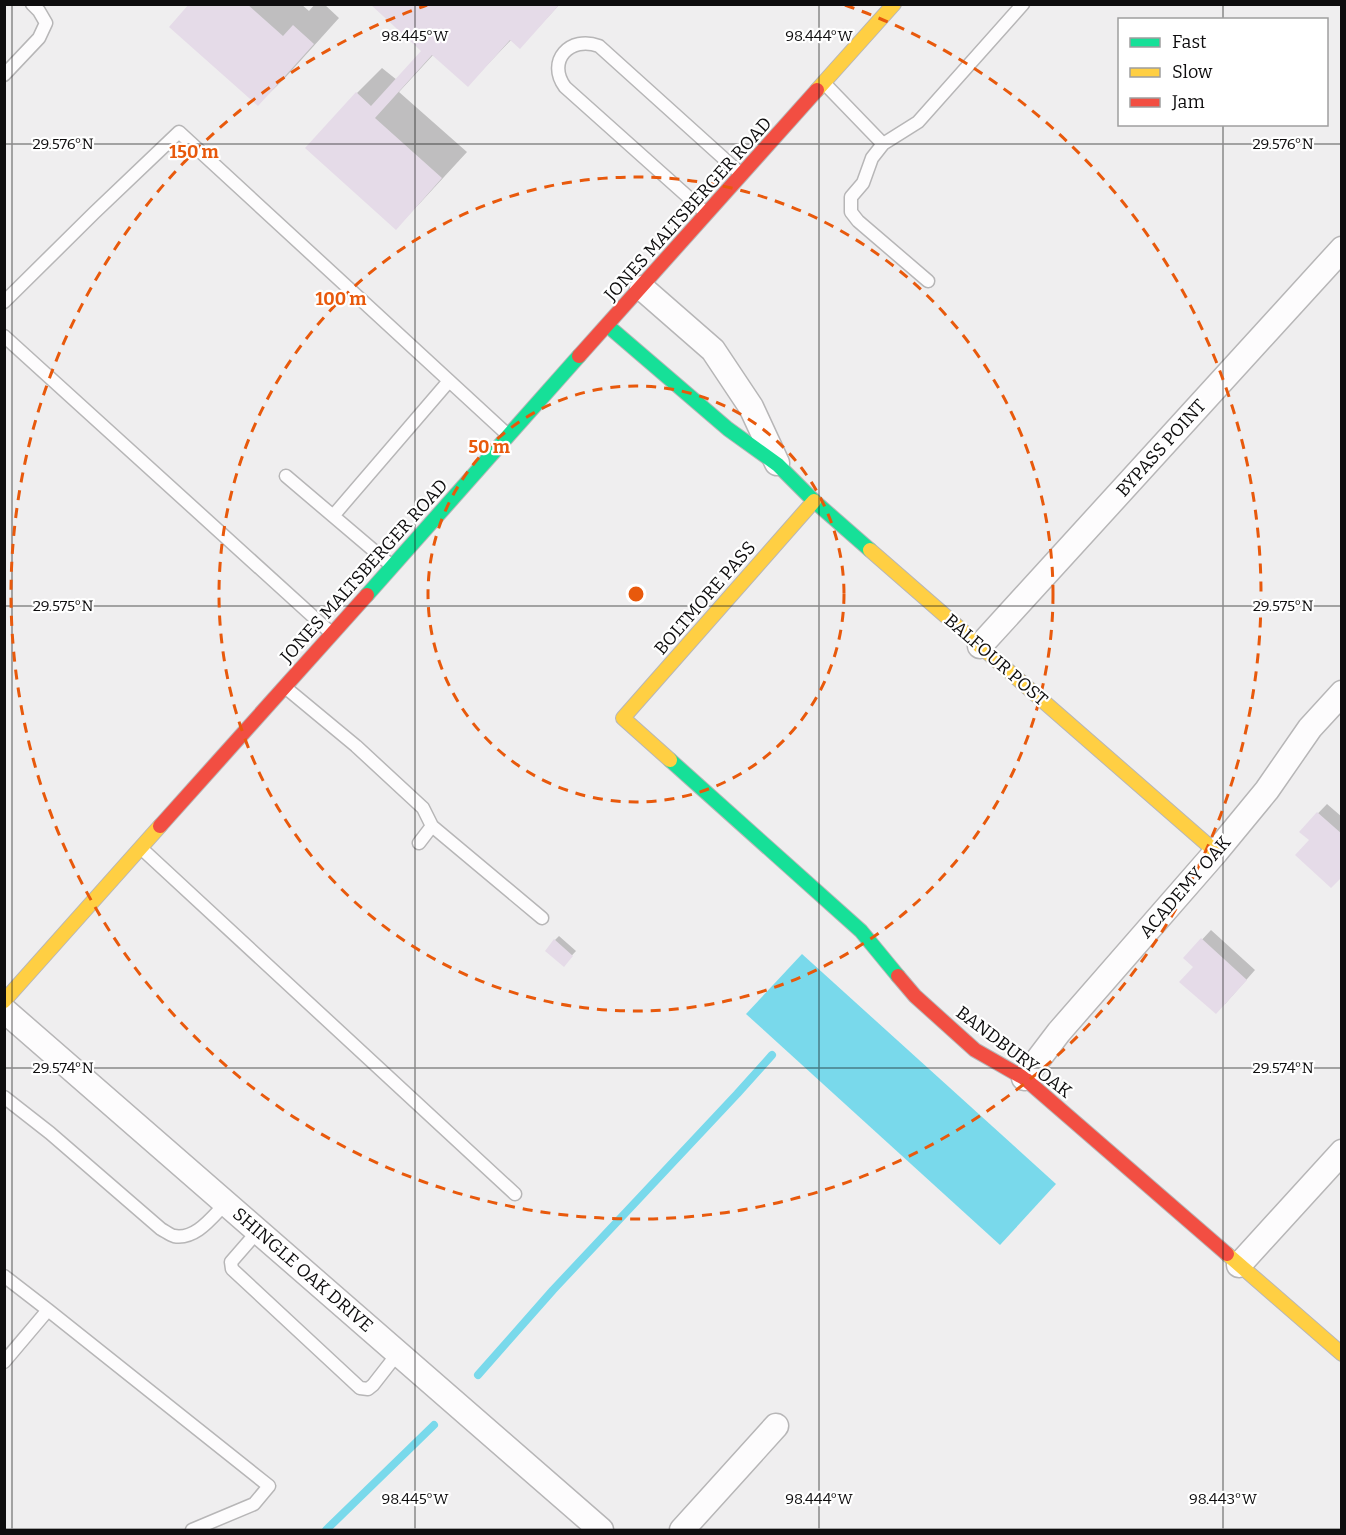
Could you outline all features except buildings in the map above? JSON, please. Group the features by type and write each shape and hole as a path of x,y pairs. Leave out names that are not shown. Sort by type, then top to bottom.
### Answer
{"street":[{"name":"JONES MALTSBERGER ROAD","path":"4,1001 894,4"},
{"name":"BYPASS POINT","path":"980,646 1341,249"},
{"name":"BALFOUR POST","path":"642,288 712,350 751,407 778,465"},
{"name":"BALFOUR POST","path":"608,326 728,429 778,465 814,501 1216,852"},
{"name":"BOLTMORE PASS","path":"623,718 814,501"},
{"name":"ACADEMY OAK","path":"1024,1078 1059,1032 1216,852 1267,790 1310,728 1341,693"},
{"name":"BANDBURY OAK","path":"623,718 861,931 915,996 975,1050 1024,1078 1341,1354"},
{"name":"SHINGLE OAK DRIVE","path":"4,1010 602,1530"},
{"path":"1239,1265 1341,1152"},
{"path":"682,1530 776,1426"}],"lane":[{"path":"4,75 39,38 46,23 32,4"},
{"path":"928,282 858,220 851,212 851,197 863,183 872,158 883,144 918,122 1023,4"},
{"path":"707,214 565,87 560,80 558,63 567,49 583,43 599,46 742,175"},
{"path":"824,83 883,144"},
{"path":"4,302 179,132 509,436"},
{"path":"4,336 332,634"},
{"path":"333,516 448,381"},
{"path":"286,476 393,566"},
{"path":"285,687 356,746 423,808 432,826 542,918"},
{"path":"419,843 432,826"},
{"path":"141,848 515,1194"},
{"path":"4,1097 172,1236 185,1236 198,1231 226,1203"},
{"path":"258,1231 231,1262 232,1269 360,1388 368,1389 373,1385 398,1353"},
{"path":"4,1276 269,1486 254,1504 192,1530"},
{"path":"4,1362 48,1310"}],"water":[{"path":"802,954 1056,1184 1000,1245 746,1014"}],"waterway":[{"path":"478,1375 553,1290 772,1055"},
{"path":"326,1530 434,1425"}],"traffic: fast":[{"path":"608,326 728,429 778,465 814,501 870,550"},
{"path":"367,595 579,356"},
{"path":"670,760 861,931 898,976"}],"traffic: slow":[{"path":"817,90 894,4"},
{"path":"670,760 623,718 814,501"},
{"path":"870,550 1216,852"},
{"path":"4,1001 160,826"},
{"path":"1227,1254 1342,1354"}],"traffic: jam":[{"path":"579,356 817,90"},
{"path":"160,826 367,595"},
{"path":"898,976 915,996 975,1050 1024,1078 1227,1254"}]}
